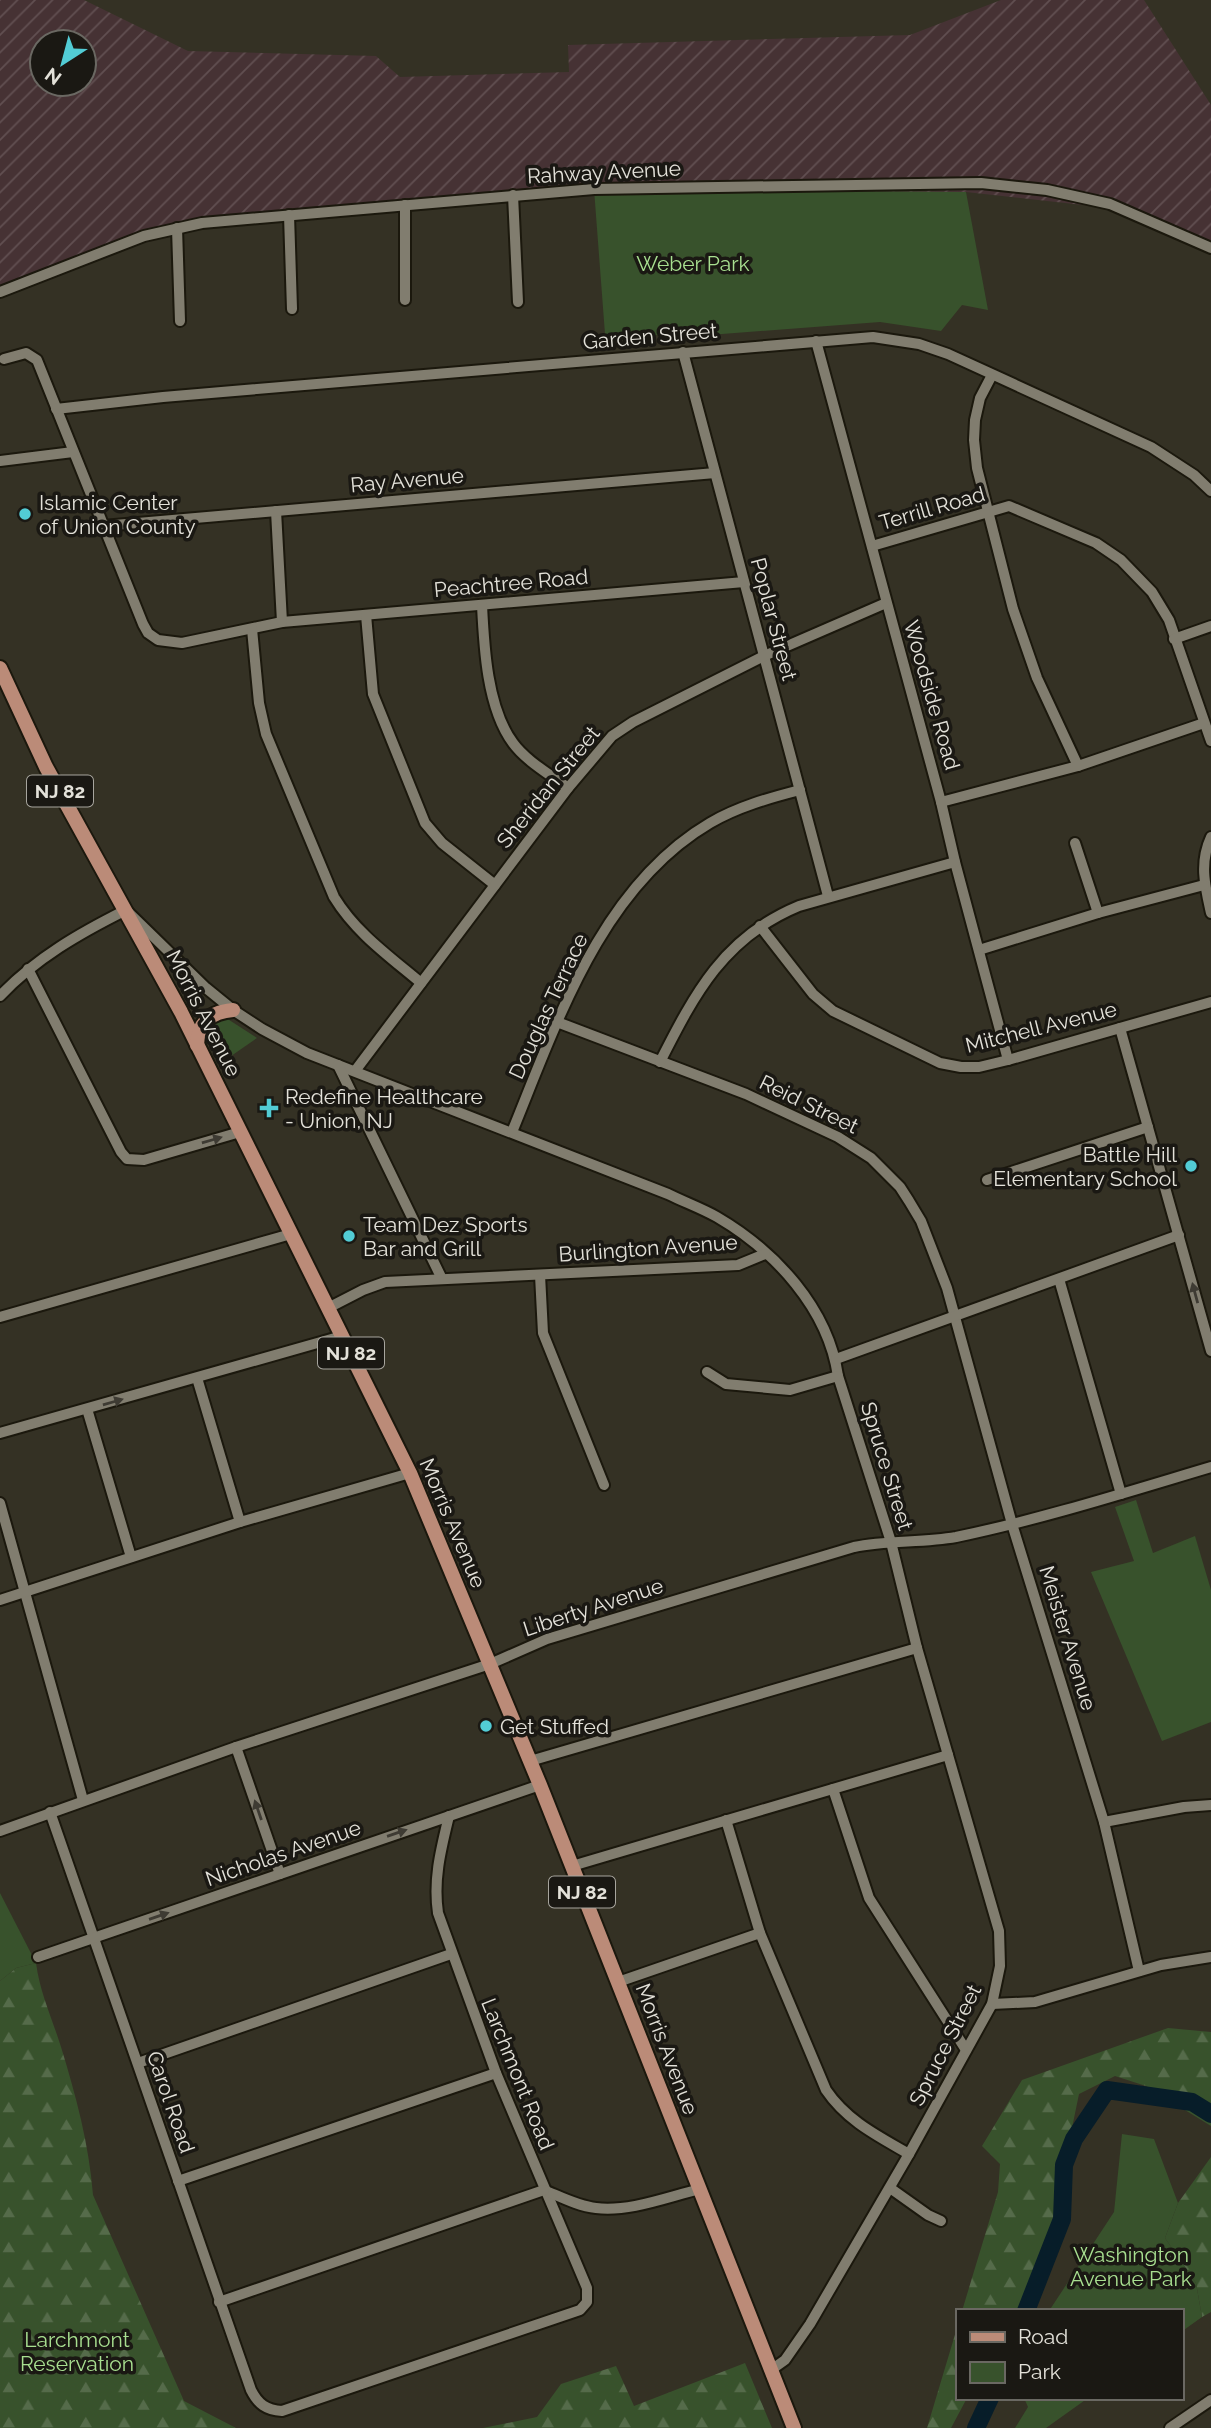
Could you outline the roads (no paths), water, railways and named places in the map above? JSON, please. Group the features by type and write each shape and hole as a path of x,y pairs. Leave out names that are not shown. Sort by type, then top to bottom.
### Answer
{"main road":[{"name":"Morris Avenue","path":"0,668 46,767 197,1045 410,1473 540,1785 794,2428"},
{"path":"197,1045 199,1030 205,1021 214,1014 233,1010"}],"street":[{"name":"Rahway Avenue","path":"0,292 105,250 177,228 235,219 594,189 981,183 1047,190 1110,204 1211,248"},
{"path":"513,195 517,302"},
{"path":"405,205 405,300"},
{"path":"289,215 292,309"},
{"path":"177,228 180,320"},
{"name":"Garden Street","path":"57,409 163,397 853,337 894,339 948,354 1151,447 1194,475 1211,491"},
{"name":"Woodside Road","path":"816,341 1008,1060"},
{"name":"Poplar Street","path":"683,352 828,896"},
{"path":"4,359 26,353 37,360 103,526"},
{"path":"992,375 980,397 974,428 977,468 1013,610 1037,678 1078,766"},
{"path":"0,461 73,452"},
{"name":"Ray Avenue","path":"103,526 715,473"},
{"name":"Terrill Road","path":"872,546 1009,506 1108,551 1134,571 1152,592 1168,620 1211,741"},
{"path":"276,511 282,622"},
{"name":"Peachtree Road","path":"103,526 148,633 168,643 182,643 282,622 744,582"},
{"name":"Sheridan Street","path":"355,1071 604,744 632,722 764,656 886,603"},
{"path":"482,605 487,668 499,714 513,743 568,788"},
{"path":"366,615 373,694 425,823 442,843 495,885"},
{"path":"1174,639 1211,626"},
{"path":"251,629 259,704 266,734 334,897 358,930 421,983"},
{"path":"941,802 1078,766 1204,723"},
{"name":"Douglas Terrace","path":"512,1132 557,1022 586,961 612,920 642,882 676,847 709,823 737,810 800,790"},
{"path":"1211,837 1203,861 1204,885 1211,913"},
{"path":"1075,843 1098,913"},
{"path":"660,1062 704,981 736,944 760,926 777,915 828,896 955,862"},
{"path":"979,950 1098,913 1204,885"},
{"path":"0,996 28,969 66,942 126,910"},
{"name":"Spruce Street","path":"126,910 206,988 233,1010 285,1042 667,1194 716,1217 788,1275 815,1310 836,1359 838,1376 891,1542 917,1648 999,1931 1000,1966 992,2004 890,2188 810,2324 785,2360 771,2370"},
{"name":"Mitchell Avenue","path":"760,926 813,994 833,1012 940,1063 961,1067 979,1067 1008,1060 1211,1002"},
{"path":"28,969 127,1159 144,1160 240,1132"},
{"name":"Reid Street","path":"557,1022 746,1094 838,1137 871,1158 900,1187 921,1221 947,1288 954,1318"},
{"path":"1120,1028 1211,1351"},
{"path":"338,1065 442,1279"},
{"path":"987,1180 1148,1127"},
{"path":"0,1317 291,1234"},
{"path":"836,1359 1179,1235"},
{"name":"Burlington Avenue","path":"328,1308 385,1282 738,1265 765,1254"},
{"path":"540,1275 543,1333 604,1485"},
{"path":"1059,1279 1121,1494"},
{"name":"Meister Avenue","path":"954,1318 1012,1524 1104,1822 1139,1971"},
{"path":"0,1433 342,1336"},
{"path":"707,1371 726,1384 789,1390 838,1376"},
{"path":"197,1378 240,1522"},
{"path":"87,1409 131,1557"},
{"name":"Liberty Avenue","path":"0,1831 236,1747 489,1664 554,1637 854,1548 951,1537 1012,1524 1211,1467"},
{"path":"0,1600 240,1522 410,1473"},
{"path":"0,1503 83,1800"},
{"path":"530,1761 917,1648"},
{"path":"236,1747 279,1874"},
{"path":"572,1866 948,1755"},
{"name":"Nicholas Avenue","path":"38,1957 540,1785"},
{"path":"833,1789 869,1898 966,2050"},
{"path":"1104,1822 1184,1807 1211,1805"},
{"name":"Carol Road","path":"50,1812 219,2302 251,2390 259,2403"},
{"name":"Larchmont Road","path":"259,2403 272,2410 292,2408 580,2310 587,2302 589,2295 496,2073 438,1913 435,1888 437,1866 449,1816"},
{"path":"726,1820 760,1933 827,2090 838,2107 855,2122 909,2154"},
{"path":"618,1982 760,1933"},
{"path":"138,2063 451,1954"},
{"path":"992,2004 1035,2002 1139,1971 1183,1960 1211,1957"},
{"path":"178,2181 496,2073"},
{"path":"890,2188 928,2216 941,2221"},
{"path":"219,2302 544,2190 575,2203 596,2208 619,2208 700,2189"},
{"path":"1170,2428 1211,2400"}],"waterway":[{"path":"1027,2309 1062,2219 1064,2165 1074,2139 1107,2090 1192,2102 1211,2114"},
{"path":"976,2428 989,2400"}],"place":[{"name":"Islamic Center of Union County","path":"25,514"},
{"name":"Redefine Healthcare - Union, NJ","path":"269,1108"},
{"name":"Battle Hill Elementary School","path":"1191,1166"},
{"name":"Team Dez Sports Bar and Grill","path":"349,1236"},
{"name":"Get Stuffed","path":"486,1726"}],"park label":[{"name":"Weber Park","path":"693,263"},
{"name":"Washington Avenue Park","path":"1131,2266"},
{"name":"Larchmont Reservation","path":"77,2351"}]}
